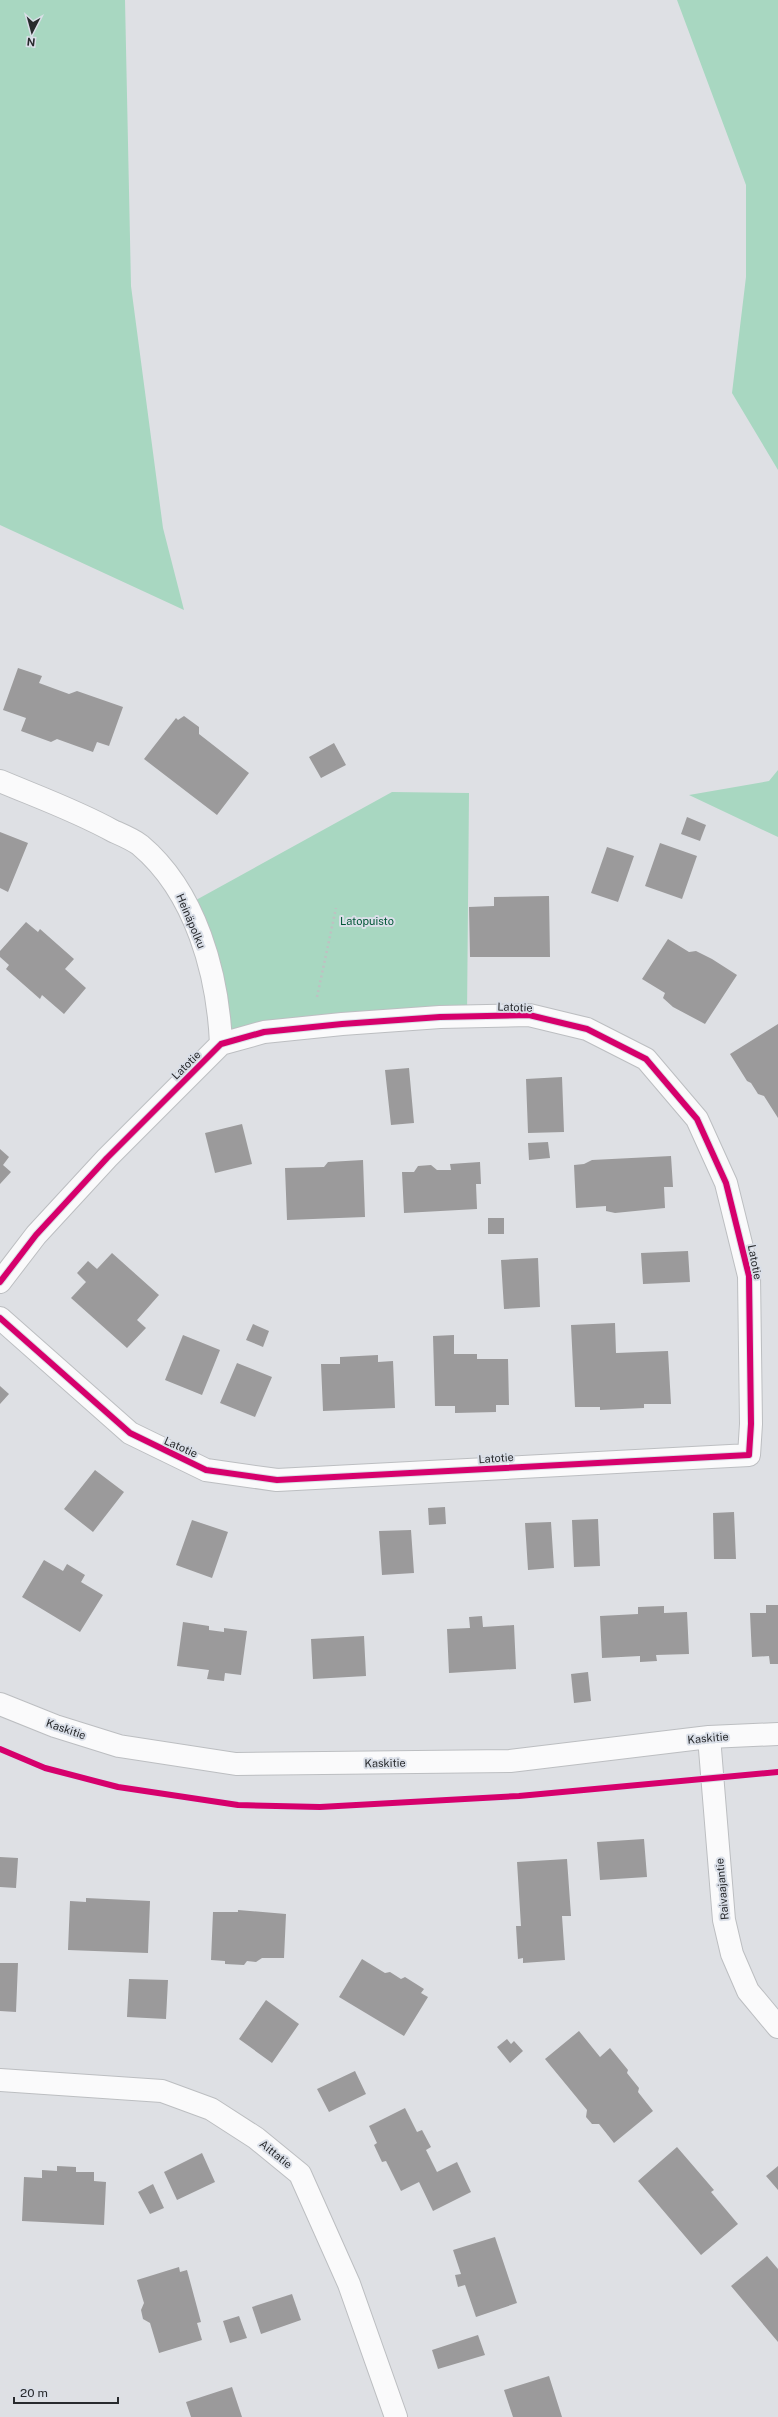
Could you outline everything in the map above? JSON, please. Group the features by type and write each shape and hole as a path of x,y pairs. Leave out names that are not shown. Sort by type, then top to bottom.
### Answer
{"street":[{"name":"Heinäpolku","path":"0,780 95,821 139,845 167,872 187,905 209,965 219,1013 221,1044"},
{"name":"Latotie","path":"0,1282 36,1235 107,1158 221,1044 264,1032 311,1027 440,1017 529,1015 587,1029 646,1059 697,1119 726,1183 749,1276 751,1424 749,1455 277,1480 206,1470 163,1451 130,1433 0,1318"},
{"name":"Kaskitie","path":"0,1704 56,1726 119,1746 236,1764 510,1761 709,1737 778,1734"},
{"name":"Raivaajantie","path":"709,1737 724,1920 732,1954 748,1991 778,2027"},
{"name":"Aittatie","path":"0,2080 162,2091 211,2108 256,2138 300,2174 349,2284 396,2417"}],"path":[{"path":"311,1027 336,908"}],"green space":[{"path":"0,0 125,0 131,286 163,528 184,610 0,525"},
{"path":"677,0 778,0 778,470 732,393 746,277 746,185"},
{"path":"778,770 778,837 689,795 769,781"},
{"name":"Latopuisto","path":"392,792 469,793 467,1016 221,1044 187,905"}],"building":[{"path":"18,668 42,676 39,683 69,694 77,691 123,707 109,746 97,742 93,752 57,739 51,742 21,731 26,718 3,710"},
{"path":"184,716 199,727 199,734 249,773 217,815 144,759 176,718 178,720"},
{"path":"334,743 346,765 321,778 309,757"},
{"path":"687,817 706,825 700,841 681,834"},
{"path":"0,832 28,843 8,892 0,888"},
{"path":"660,843 697,856 682,899 645,886"},
{"path":"607,847 634,856 618,902 591,893"},
{"path":"549,896 550,957 470,957 469,907 494,906 494,897"},
{"path":"26,922 38,932 40,929 74,959 65,969 86,988 64,1014 42,995 40,999 6,969 9,965 0,957 0,951"},
{"path":"668,939 689,952 696,951 712,959 737,975 705,1024 673,1007 663,998 665,993 642,979"},
{"path":"778,1024 778,1118 764,1096 758,1094 751,1083 747,1081 730,1054"},
{"path":"409,1068 414,1123 391,1125 385,1070"},
{"path":"562,1077 564,1132 528,1133 526,1079"},
{"path":"242,1124 252,1164 215,1173 205,1133"},
{"path":"548,1142 550,1158 529,1160 528,1143"},
{"path":"0,1149 9,1157 3,1165 11,1172 0,1184"},
{"path":"671,1156 673,1187 664,1187 665,1208 615,1213 606,1211 606,1206 576,1208 574,1165 584,1164 592,1160"},
{"path":"363,1160 365,1217 287,1220 285,1168 324,1167 328,1162"},
{"path":"480,1162 481,1184 476,1184 477,1209 404,1213 402,1172 414,1172 418,1166 431,1165 437,1170 451,1170 450,1164"},
{"path":"488,1218 504,1218 504,1234 488,1234"},
{"path":"688,1251 690,1282 643,1284 641,1253"},
{"path":"112,1253 159,1295 137,1320 146,1328 127,1348 71,1298 86,1282 77,1273 88,1261 97,1269"},
{"path":"538,1258 540,1307 504,1309 501,1260"},
{"path":"615,1323 616,1353 668,1351 671,1404 644,1404 644,1408 600,1410 600,1407 575,1407 571,1325"},
{"path":"253,1324 269,1331 263,1347 246,1340"},
{"path":"183,1335 220,1350 202,1395 165,1380"},
{"path":"454,1335 454,1354 477,1354 477,1359 508,1359 509,1405 496,1405 496,1412 455,1413 455,1406 435,1406 433,1336"},
{"path":"378,1355 378,1362 393,1361 395,1408 323,1411 321,1364 340,1364 340,1357"},
{"path":"237,1363 272,1377 255,1417 220,1403"},
{"path":"0,1386 9,1394 0,1404"},
{"path":"95,1470 124,1492 93,1532 64,1509"},
{"path":"445,1507 446,1524 429,1525 428,1508"},
{"path":"734,1512 736,1559 714,1559 713,1513"},
{"path":"598,1519 600,1566 574,1567 572,1520"},
{"path":"192,1520 228,1532 212,1578 176,1565"},
{"path":"551,1522 554,1568 528,1570 525,1523"},
{"path":"411,1530 414,1573 382,1575 379,1531"},
{"path":"44,1560 63,1571 67,1564 85,1575 81,1582 103,1595 80,1632 22,1597"},
{"path":"766,1605 778,1605 778,1664 770,1664 769,1656 752,1657 750,1613 766,1613"},
{"path":"664,1606 664,1613 687,1612 689,1654 656,1655 657,1661 640,1662 640,1656 602,1658 600,1616 638,1614 638,1607"},
{"path":"482,1616 483,1627 514,1625 516,1669 449,1673 447,1629 470,1628 469,1617"},
{"path":"183,1622 209,1626 209,1630 224,1632 224,1628 247,1631 241,1675 225,1673 224,1681 207,1679 209,1670 177,1666"},
{"path":"364,1636 366,1676 313,1679 311,1639"},
{"path":"588,1672 591,1701 574,1703 571,1674"},
{"path":"644,1839 647,1877 600,1880 597,1842"},
{"path":"0,1857 18,1858 16,1888 0,1887"},
{"path":"567,1859 571,1916 562,1916 565,1960 523,1963 523,1958 518,1959 516,1926 521,1926 517,1862"},
{"path":"86,1898 150,1901 148,1953 68,1950 70,1901 86,1902"},
{"path":"238,1910 286,1914 284,1958 262,1958 256,1962 247,1961 244,1965 225,1964 225,1961 211,1960 213,1912 238,1912"},
{"path":"362,1959 385,1973 390,1972 401,1979 405,1977 424,1989 421,1993 428,1997 404,2036 339,1997"},
{"path":"0,1963 18,1963 16,2012 0,2011"},
{"path":"129,1979 168,1980 166,2019 127,2017"},
{"path":"266,2000 299,2024 272,2063 239,2039"},
{"path":"579,2031 600,2057 610,2048 628,2070 627,2073 639,2088 638,2092 653,2111 614,2143 599,2124 592,2124 586,2117 587,2110 545,2059"},
{"path":"507,2039 511,2044 514,2041 523,2051 510,2063 497,2047"},
{"path":"355,2071 366,2094 329,2112 317,2089"},
{"path":"405,2108 417,2132 422,2130 431,2147 426,2150 437,2172 457,2162 471,2192 433,2211 419,2182 401,2191 386,2161 382,2162 374,2145 377,2143 369,2126"},
{"path":"677,2147 714,2190 711,2192 738,2224 701,2255 638,2181"},
{"path":"202,2153 215,2182 177,2200 164,2172"},
{"path":"57,2166 76,2167 76,2172 94,2172 94,2181 106,2182 104,2225 22,2221 24,2177 42,2178 42,2170 57,2171"},
{"path":"778,2166 778,2190 766,2176"},
{"path":"153,2184 164,2208 150,2214 138,2192"},
{"path":"495,2237 517,2303 476,2317 465,2285 458,2287 455,2275 461,2274 453,2250"},
{"path":"767,2256 778,2269 778,2342 731,2286"},
{"path":"179,2267 180,2272 187,2270 201,2322 197,2323 202,2340 159,2353 150,2323 143,2319 141,2310 144,2303 137,2280"},
{"path":"292,2294 301,2320 261,2334 252,2307"},
{"path":"239,2316 247,2338 230,2343 223,2321"},
{"path":"478,2335 485,2355 438,2369 432,2350"},
{"path":"549,2376 562,2417 513,2417 504,2390"},
{"path":"232,2387 242,2417 191,2417 186,2402"}],"cycle path":[{"path":"0,1282 36,1235 107,1158 221,1044 264,1032 342,1024 440,1017 529,1015 587,1029 646,1059 697,1119 726,1183 749,1276 751,1424 749,1455 277,1480 206,1470 130,1433 0,1318"},
{"path":"0,1749 45,1768 118,1787 238,1805 320,1807 519,1796 778,1772"}]}
